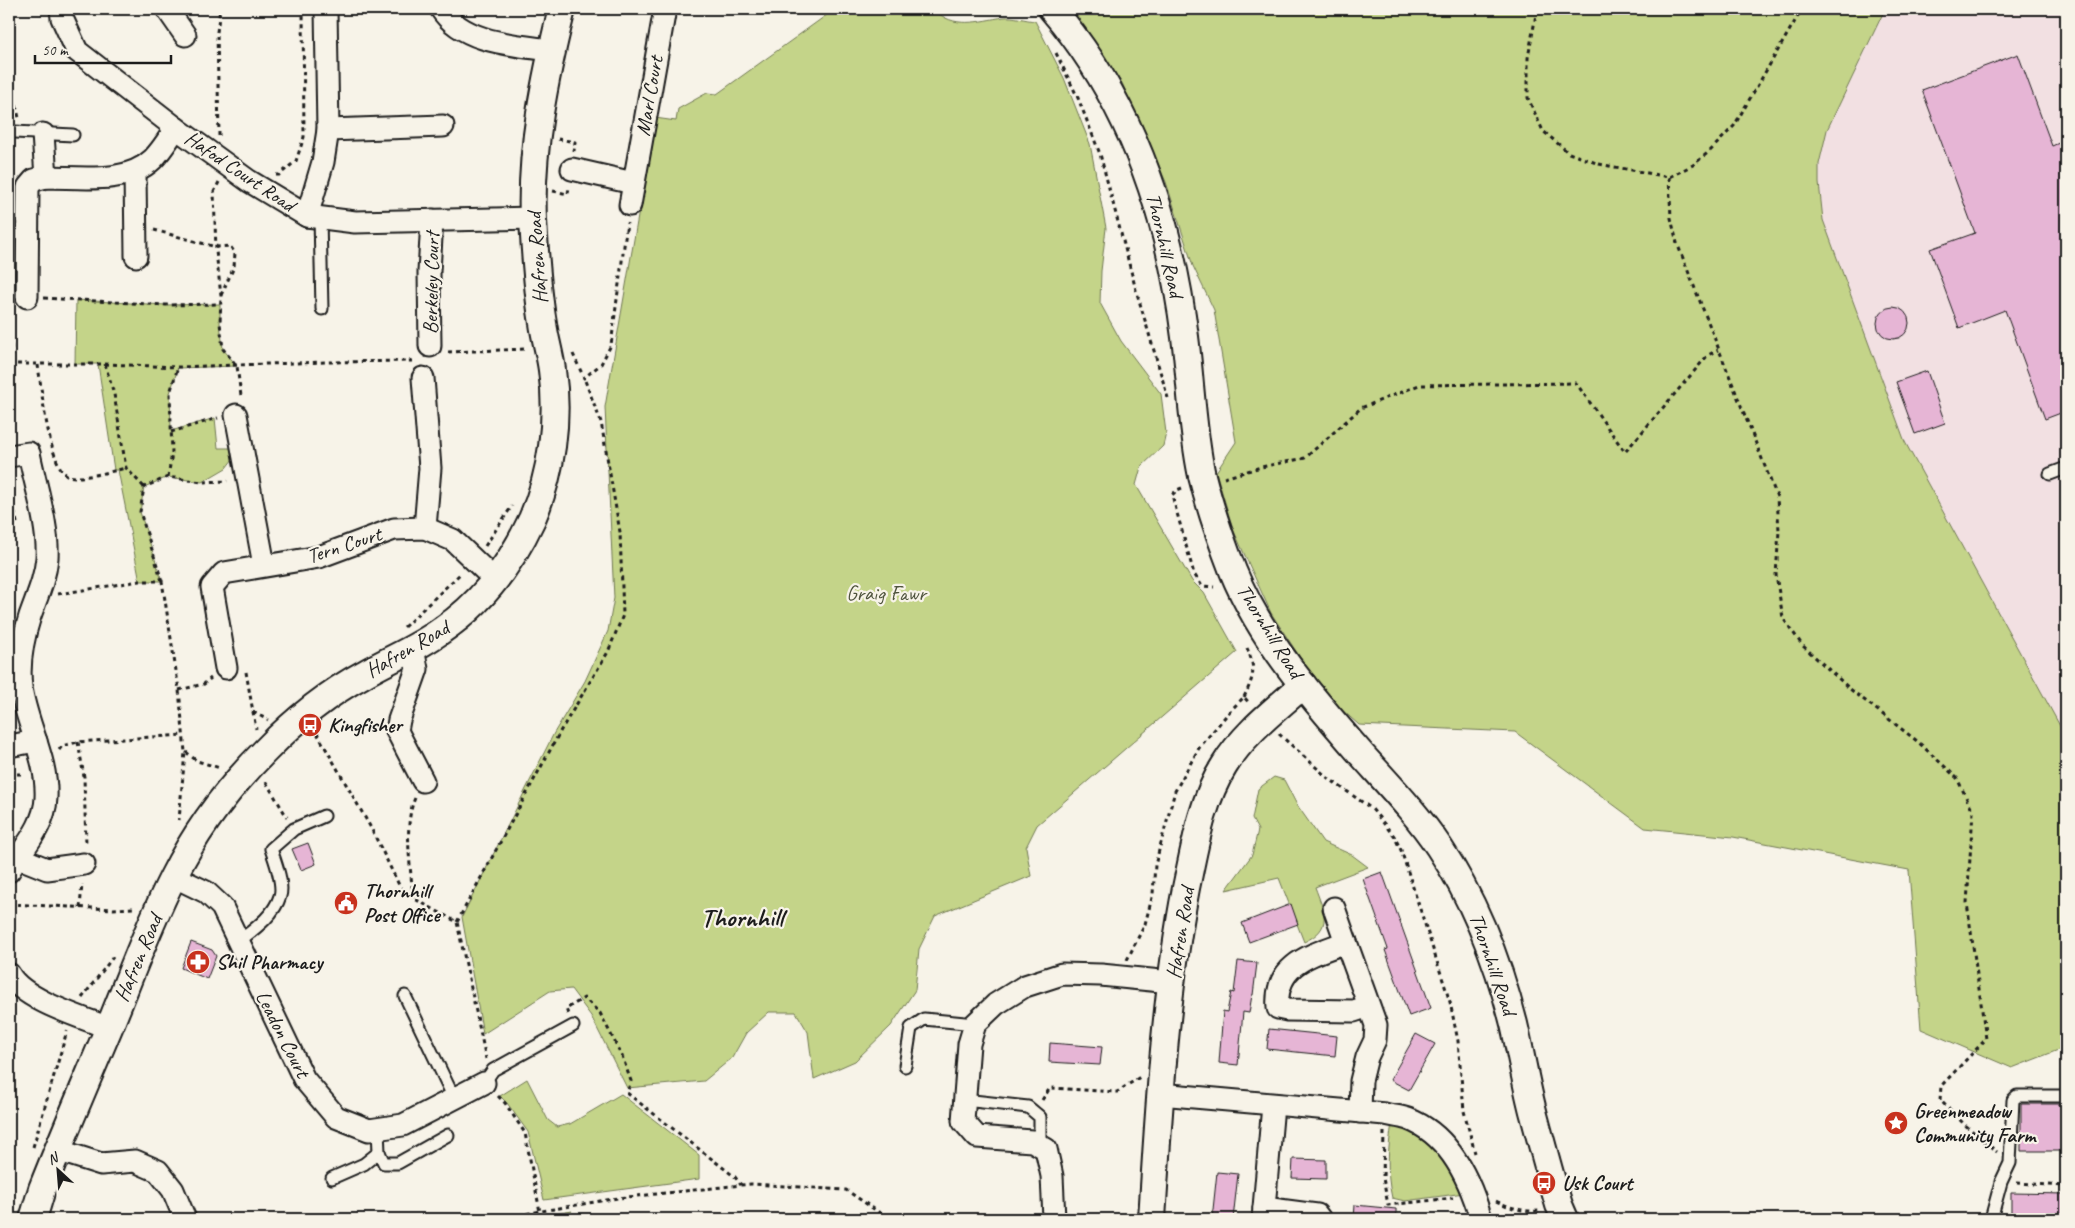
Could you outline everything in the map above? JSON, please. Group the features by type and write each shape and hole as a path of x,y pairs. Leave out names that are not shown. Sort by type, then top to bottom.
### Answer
{"street":[{"name":"Hafod Court Road","path":"61,9 62,18 77,51 176,128 249,181 313,216 355,222 533,218"},
{"path":"167,9 184,35"},
{"path":"313,216 328,130 326,9"},
{"path":"441,9 446,16 468,34 514,45 552,50"},
{"name":"Hafren Road","path":"33,1219 57,1150 173,876 200,832 228,793 267,749 313,709 360,676 407,639 442,631 470,608 485,593 513,554 532,517 544,482 552,448 554,413 553,372 542,322 533,218 535,149 552,50 562,9"},
{"name":"Marl Court","path":"630,205 665,9"},
{"name":"Thornhill Road","path":"1052,9 1075,35 1098,70 1129,130 1156,198 1172,258 1185,337 1190,401 1202,475 1234,574 1260,625 1303,685 1399,796 1438,845 1460,881 1477,915 1493,955 1513,1021 1533,1113 1559,1205 1554,1215"},
{"path":"328,130 443,126"},
{"path":"27,297 28,187 34,180 46,177 116,177 135,172 153,158 176,128"},
{"path":"43,134 46,177"},
{"path":"572,169 633,183"},
{"path":"135,172 136,256"},
{"name":"Berkeley Court","path":"428,359 429,272 432,220"},
{"path":"425,528 430,468 428,359"},
{"path":"236,415 264,565"},
{"path":"9,456 29,453 43,518 47,557 40,592 30,616 21,653 21,687 43,768 46,798 39,826 13,864 47,869 84,864"},
{"name":"Tern Court","path":"226,668 212,588 224,573 319,557 394,529 425,528 453,540 494,579"},
{"path":"407,639 417,669 397,731 423,782"},
{"name":"Hafren Road","path":"1152,1219 1160,1094 1171,982 1197,834 1209,796 1224,765 1246,738 1303,685"},
{"path":"9,746 36,742"},
{"name":"Leadon Court","path":"173,876 206,892 222,907 304,1078 336,1117 369,1130 403,1125 484,1083"},
{"path":"1334,908 1376,1025 1375,1040 1367,1057 1361,1081 1360,1112"},
{"path":"1346,942 1303,958 1290,970 1281,979 1277,999 1278,1008 1287,1010 1354,1011 1369,1006"},
{"path":"9,974 12,979 34,998 109,1028"},
{"path":"1054,1219 1052,1176 1046,1149 1032,1142 977,1137 963,1121 969,1044 975,1024 996,1004 1025,986 1062,974 1101,975 1171,982"},
{"path":"1160,1094 1385,1114 1408,1119 1431,1132 1450,1152 1466,1175 1481,1219"},
{"path":"1274,1105 1263,1214 1308,1213 1317,1215 1320,1219"},
{"path":"57,1150 101,1164 135,1161 158,1171 173,1190 185,1219"}],"lane":[{"path":"18,133 73,135"},
{"path":"313,216 322,309"},
{"path":"2050,474 2066,468"},
{"path":"238,942 264,922 281,895 277,868 271,850 294,829 324,816"},
{"path":"405,996 454,1098"},
{"path":"905,1066 911,1028 924,1019 975,1024"},
{"path":"484,1083 493,1070 573,1026"},
{"path":"1991,1219 2001,1182 2010,1163 2013,1100 2018,1096 2066,1096"},
{"path":"964,1100 1028,1107 1040,1117 1040,1146"},
{"path":"378,1128 379,1152 384,1163 398,1163 448,1135"},
{"path":"332,1178 364,1164 379,1152"}],"path":[{"path":"171,432 214,418 243,414 237,366 223,349 220,323 221,296 216,247 214,192 221,160 217,32 220,9"},
{"path":"270,175 280,174 296,161 304,137 303,9"},
{"path":"1537,9 1528,58 1528,98 1543,131 1569,153 1599,164 1669,177 1693,165 1710,151 1734,126 1802,9"},
{"path":"1053,46 1078,98 1100,154 1136,290 1170,407"},
{"path":"9,102 16,104 18,108 18,133"},
{"path":"547,190 568,194 575,142 550,137"},
{"path":"1669,177 1671,218 1677,243 1777,497 1779,532 1776,575 1783,618 1802,645 1850,689 1917,741 1957,778 1974,812 1967,903 1986,1039 1941,1086 1940,1100 1964,1124 2010,1163"},
{"path":"584,378 601,364 610,345 630,205"},
{"path":"136,228 159,231 216,247 230,246 235,253 234,267 221,296"},
{"path":"27,297 166,305 220,304"},
{"path":"9,313 10,364 105,364 178,368 428,359 536,348"},
{"path":"540,1219 524,1133 505,1103 484,1083 486,1060 457,922 561,730 608,652 622,616 620,532 601,422 569,345"},
{"path":"1221,479 1261,467 1305,458 1361,408 1419,385 1576,383 1625,452 1708,355 1718,350"},
{"path":"38,364 47,427 59,469 68,476 78,477 126,468"},
{"path":"105,364 114,394 126,468 144,487"},
{"path":"168,477 172,453 170,393 178,368"},
{"path":"144,487 168,477 202,482 249,481"},
{"path":"144,487 140,512 162,581 179,690 185,752 179,820"},
{"path":"1186,487 1177,490 1172,495 1194,574 1202,586 1214,587"},
{"path":"9,488 18,527"},
{"path":"407,639 442,589 476,560 516,498"},
{"path":"1212,580 1218,594"},
{"path":"40,592 56,594 140,581 162,581"},
{"path":"1244,697 1251,682 1254,669 1245,643"},
{"path":"316,731 371,828 400,887 413,898 457,922"},
{"path":"9,774 31,774 49,765 62,746 78,742 183,735"},
{"path":"78,742 84,777 86,823 80,908"},
{"path":"185,752 198,761 224,769 217,776"},
{"path":"266,780 294,829"},
{"path":"413,898 409,825 411,808 423,782"},
{"path":"175,829 185,813"},
{"path":"9,904 119,909 139,906 136,914"},
{"path":"32,1155 37,1130 73,1014 90,987 117,951"},
{"path":"573,1026 566,1008 584,998 600,1012 622,1056 631,1081 627,1093 735,1177 741,1185"},
{"path":"2001,1182 2066,1186"},
{"path":"495,1219 618,1198 751,1184 846,1190 889,1219"},
{"path":"1490,1196 1510,1208 1554,1215"}],"shaded area":[{"path":"1885,9 2066,9 2066,737 1905,442 1823,220 1819,164 1827,130"}],"green space":[{"name":"Graig Fawr","path":"835,9 934,9 941,16 958,22 976,22 1004,17 1035,21 1064,78 1090,144 1106,228 1101,271 1100,303 1121,341 1161,394 1166,433 1163,446 1141,467 1136,485 1192,581 1204,593 1237,652 1037,825 1026,847 1031,876 935,916 919,949 915,990 891,1026 855,1061 814,1079 808,1032 796,1012 769,1012 746,1033 732,1058 704,1081 627,1088 591,1016 571,989 550,991 483,1034 462,917 554,733 585,681 608,631 614,598 605,407 655,118 676,121 678,109 707,93 717,94"},
{"path":"1066,9 1885,9 1827,130 1819,164 1823,220 1905,442 2066,737 2066,1047 2012,1068 1921,1029 1909,870 1733,837 1645,828 1515,732 1359,725 1324,694 1271,613 1233,529 1216,472 1236,442 1214,310 1193,266 1166,182 1122,83"},
{"path":"76,300 166,305 220,304 223,349 237,366 178,368 170,393 171,431 215,418 218,448 233,448 236,455 226,468 202,482 168,477 144,487 140,512 162,581 140,581 118,470 114,470 98,364 75,364"},
{"path":"1274,777 1284,780 1297,805 1323,842 1352,855 1368,867 1315,887 1323,912 1323,925 1320,931 1304,942 1279,878 1226,890 1252,855 1258,830 1252,819 1258,789"},
{"path":"527,1079 548,1120 557,1127 570,1124 621,1094 699,1155 699,1179 544,1200 528,1132 500,1096"},
{"path":"1392,1123 1427,1139 1446,1158 1464,1193 1405,1201 1392,1198 1388,1160"},
{"path":"572,1211 565,1219 528,1219"}],"building":[{"path":"2018,54 2052,146 2066,140 2066,411 2045,419 2005,310 1959,328 1930,249 1975,233 1922,90"},
{"path":"1893,307 1905,311 1909,323 1905,335 1893,339 1881,335 1877,323 1881,311"},
{"path":"1927,371 1945,423 1915,434 1896,382"},
{"path":"308,843 316,864 301,870 292,849"},
{"path":"1382,872 1431,1008 1409,1016 1385,950 1388,949 1363,879"},
{"path":"1291,904 1298,924 1249,942 1242,923"},
{"name":"Shil Pharmacy","path":"191,942 212,950 216,956 207,979 181,968"},
{"path":"1238,961 1257,963 1249,1013 1243,1012 1238,1065 1219,1063 1223,1011 1227,1012 1231,992 1234,993"},
{"path":"1269,1029 1337,1036 1335,1056 1267,1049"},
{"path":"1416,1034 1435,1044 1409,1090 1390,1080"},
{"path":"1050,1043 1102,1047 1100,1065 1049,1062"},
{"path":"2021,1104 2064,1104 2063,1151 2021,1151"},
{"path":"1293,1159 1326,1160 1326,1179 1292,1178"},
{"path":"1217,1172 1238,1174 1233,1219 1212,1219"},
{"path":"2011,1193 2066,1194 2066,1214 2011,1214"},
{"path":"1355,1205 1396,1209 1396,1219 1354,1219"}],"place":[{"name":"Kingfisher","path":"310,725"},
{"name":"Thornhill Post Office","path":"346,903"},
{"name":"Shil Pharmacy","path":"198,962"},
{"name":"Greenmeadow Community Farm","path":"1896,1123"},
{"name":"Usk Court","path":"1544,1183"}],"district":[{"name":"Thornhill","path":"742,917"}]}
